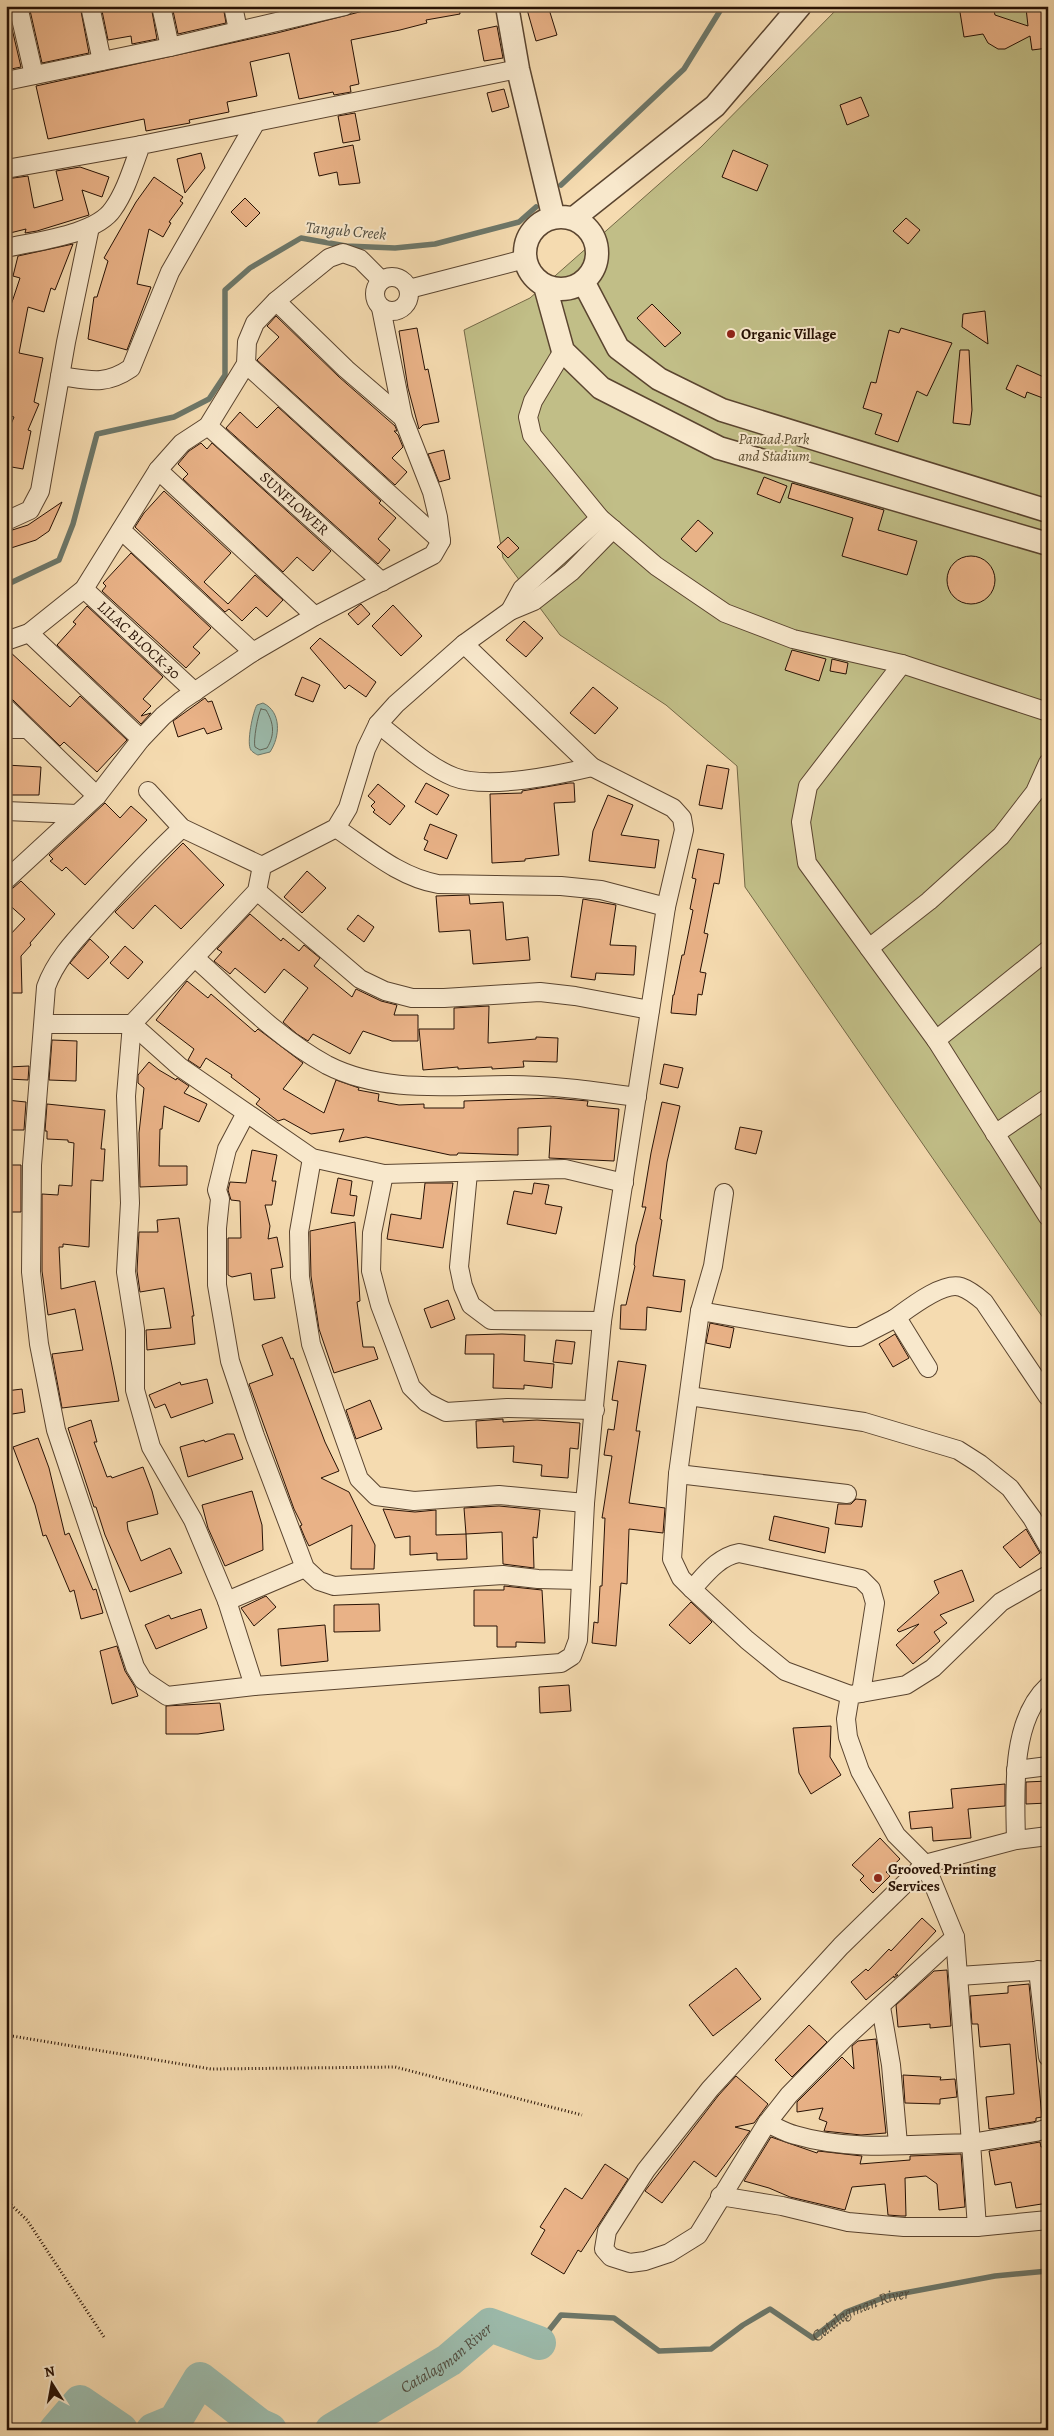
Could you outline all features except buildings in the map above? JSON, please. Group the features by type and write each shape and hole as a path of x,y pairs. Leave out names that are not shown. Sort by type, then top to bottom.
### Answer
{"street":[{"path":"18,6 34,75"},
{"path":"90,6 102,61"},
{"path":"161,6 170,47"},
{"path":"233,6 238,30"},
{"path":"6,81 170,47 309,11 345,6"},
{"path":"507,6 518,69 564,217"},
{"path":"564,217 588,226 598,246 594,271 584,283 564,290 544,286 533,276 525,259 526,242 537,225 564,217 715,106 800,6"},
{"path":"6,169 141,145 518,69"},
{"path":"60,376 103,381 118,377 130,368 170,272 256,122"},
{"path":"6,248 90,228 104,219 113,209 141,145"},
{"path":"6,521 30,510 40,490 60,376 90,228"},
{"path":"6,641 29,633 84,589 158,470 182,443 208,426 246,364 247,342 255,323 276,301 328,258 343,253 360,259 381,280"},
{"path":"409,289 525,259"},
{"path":"6,880 97,796 141,740 164,716 195,692 253,652 315,616 433,555 441,541 432,492 403,418 381,308 374,298 376,287 381,280 392,276 404,281 409,289 407,302 397,311 381,308"},
{"path":"584,283 618,348 659,380 722,410 1048,511"},
{"path":"544,286 563,351 600,388 719,448 1048,544"},
{"path":"276,301 346,369 403,418"},
{"path":"563,351 533,401 528,417 532,435 606,524 656,566 725,613 792,639 902,664 1048,712"},
{"path":"246,364 441,541"},
{"name":"SUNFLOWER","path":"208,426 382,582"},
{"path":"158,470 315,616"},
{"path":"262,866 336,828 348,808 366,749 378,724 396,704 464,644 510,611 534,601 571,572 606,524"},
{"path":"121,530 253,652"},
{"name":"LILAC BLOCK-30","path":"84,589 195,692"},
{"path":"29,633 141,740"},
{"path":"182,828 140,868 67,949 52,970 46,987 32,1166 31,1272 39,1344 56,1430 135,1667 143,1680 167,1696 254,1686 561,1663 572,1656 578,1640 585,1503 602,1321 666,907 684,830 682,818 673,808 592,766 464,644"},
{"path":"902,664 808,786 801,822 807,863 936,1040 1048,1217"},
{"path":"6,708 97,796"},
{"path":"378,724 424,759 455,777 478,781 545,778 592,766"},
{"path":"6,729 27,729"},
{"path":"869,948 929,901 1001,836 1035,792 1048,763"},
{"path":"148,791 182,828 262,866"},
{"path":"6,810 77,814"},
{"path":"336,828 403,874 422,881 438,884 561,886 593,889 666,907"},
{"path":"254,1686 227,1601 193,1520 151,1447 135,1390 135,1329 126,1272 130,1203 126,1096 132,1024 257,891 262,866"},
{"path":"257,891 360,979 385,991 412,998 540,992 575,996 650,1010"},
{"path":"936,1040 1048,950"},
{"path":"195,958 294,1045 329,1066 369,1080 418,1087 563,1086 637,1097"},
{"path":"44,1024 132,1024 180,1067 312,1158 384,1174 565,1170 624,1183"},
{"path":"995,1134 1048,1098"},
{"path":"246,1113 227,1149 218,1190 220,1199 217,1228 217,1285 230,1361 255,1436 305,1568 319,1581 334,1586 503,1575 538,1579 580,1580"},
{"path":"312,1158 299,1232 300,1276 311,1344 359,1478 376,1496 414,1501 499,1495 585,1503"},
{"path":"468,1172 459,1267 463,1286 472,1305 492,1320 602,1321"},
{"path":"384,1174 372,1233 371,1271 380,1305 411,1387 426,1402 446,1412 507,1408 595,1410"},
{"path":"724,1194 713,1266 700,1311 678,1474 672,1530 672,1559 682,1578 747,1640 784,1671 855,1694 906,1685 933,1668 1001,1602 1048,1575"},
{"path":"700,1311 858,1338 894,1319 928,1295 950,1286 959,1286 972,1292 984,1302 1048,1397"},
{"path":"894,1319 898,1321 928,1368"},
{"path":"689,1396 864,1422 958,1450 980,1464 1010,1488 1032,1518 1048,1546"},
{"path":"678,1474 847,1494"},
{"path":"692,1589 727,1555 739,1553 861,1579 872,1589 875,1603 855,1694 846,1719 848,1737 860,1772 896,1835 925,1864 955,1937 977,2227"},
{"path":"227,1601 305,1568"},
{"path":"1016,1840 1016,1770 1027,1714 1048,1686"},
{"path":"1016,1770 1048,1766"},
{"path":"955,1937 843,2040 788,2095 767,2123 720,2196 698,2235 669,2253 646,2261 630,2263 611,2257 604,2249 607,2231 646,2170 710,2089 828,1959 925,1864 1016,1840 1048,1836"},
{"path":"959,1976 1043,1970 1048,2057"},
{"path":"881,2007 891,2065 898,2144"},
{"path":"767,2123 794,2135 868,2146 971,2143 1036,2132 1048,2128"},
{"path":"720,2196 782,2206 848,2222 904,2227 977,2227 1048,2220"}],"path":[{"path":"6,2035 211,2069 395,2067 582,2116"},
{"path":"6,2200 26,2220 104,2337"}],"green space":[{"name":"Panaad Park and Stadium","path":"840,6 1048,6 1048,1325 745,887 737,766 666,705 560,635 503,558 464,330 530,298 701,147"}],"water":[{"path":"263,703 274,712 277,732 270,752 258,755 251,750 249,741 255,708"}],"waterway":[{"name":"Tangub Creek","path":"561,185 684,69 723,6"},
{"name":"Tangub Creek","path":"6,585 59,560 73,524 97,434 174,417 209,399 225,375 225,290 250,268 301,238 346,246 395,248 435,244 519,222 536,207"},
{"name":"Catalagman River","path":"539,2343 561,2315 614,2318 659,2351 711,2349 743,2325 770,2309 813,2338 846,2312 888,2296 995,2276 1048,2271"},
{"name":"Catalagman River","path":"332,2430 449,2360 490,2325 539,2343"},
{"name":"Catalagman River","path":"153,2430 175,2421 200,2379 259,2425 270,2430"},
{"name":"Catalagman River","path":"56,2430 80,2402 121,2430"}],"place":[{"name":"Organic Village","path":"731,334"},
{"name":"Grooved Printing Services","path":"878,1878"}]}
